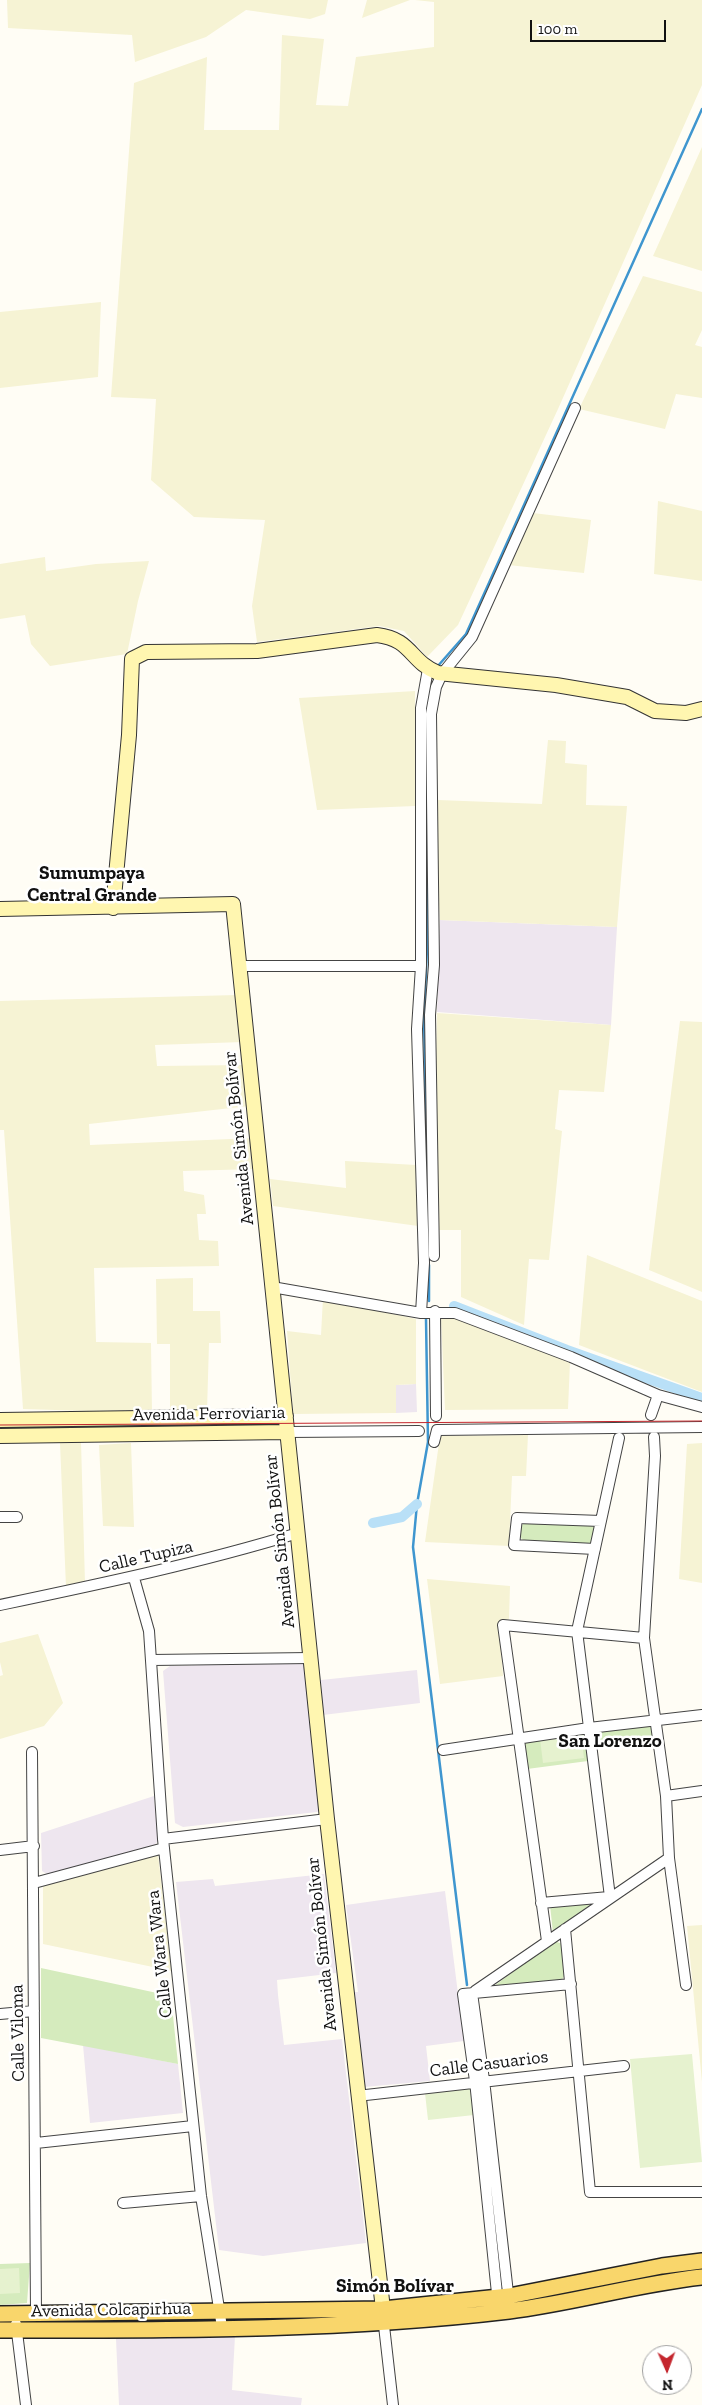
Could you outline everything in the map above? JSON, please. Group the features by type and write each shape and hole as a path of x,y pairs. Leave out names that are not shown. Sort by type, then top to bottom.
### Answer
{"main road":[{"path":"504,2304 662,2266 702,2261"},
{"path":"221,2320 383,2315 504,2304 619,2290 702,2277"},
{"name":"Avenida Colcapirhua","path":"0,2314 36,2313 221,2320"},
{"name":"Avenida Colcapirhua","path":"0,2330 221,2320"}],"street":[{"path":"421,1313 424,1263 417,1029 421,966 421,708 434,672 472,638 575,408"},
{"path":"113,908 129,735 132,658 146,652 257,651 377,634 391,636 400,641 434,672 556,685 627,697 655,711 686,713 702,709"},
{"path":"434,672 436,687 431,714 434,965 430,1015 434,1256"},
{"name":"Avenida Simón Bolívar","path":"0,909 233,904 241,966 327,1819 393,2405"},
{"path":"241,966 421,966"},
{"path":"272,1287 421,1313 435,1311 455,1313 571,1357 658,1395 702,1407"},
{"path":"435,1311 436,1416"},
{"path":"651,1415 658,1395"},
{"name":"Avenida Ferroviaria","path":"0,1420 286,1416"},
{"path":"434,1442 437,1430 702,1427"},
{"name":"Avenida Ferroviaria","path":"0,1436 419,1431"},
{"path":"654,1437 655,1456 644,1638 666,1796 669,1858 686,1986"},
{"path":"610,1897 577,1631 619,1438"},
{"path":"0,1517 17,1517"},
{"path":"595,1549 514,1545 517,1518 601,1521"},
{"name":"Calle Tupiza","path":"0,1606 134,1578 223,1556 298,1533"},
{"name":"Calle Wara Wara","path":"134,1578 149,1631 164,1843 193,2126 201,2196 221,2320"},
{"path":"547,1941 503,1625 644,1638"},
{"path":"152,1660 310,1658"},
{"path":"443,1750 589,1728 702,1715"},
{"name":"Calle Viloma","path":"32,1752 36,2313"},
{"path":"666,1796 702,1791"},
{"path":"34,1883 164,1843 327,1819"},
{"path":"0,1850 34,1846"},
{"path":"467,1994 669,1858"},
{"path":"542,1903 610,1897"},
{"path":"565,1929 590,2192 702,2192"},
{"path":"467,1994 571,1984"},
{"path":"467,1994 479,2080 504,2304"},
{"path":"0,2014 34,2011"},
{"name":"Calle Casuarios","path":"357,2096 479,2080 624,2066"},
{"path":"36,2143 193,2126"},
{"path":"123,2203 201,2196"},
{"path":"16,2314 16,2330 26,2405"}],"shaded area":[{"path":"7,0 328,0 325,14 310,19 246,10 206,37 135,62 132,35 8,28"},
{"path":"367,0 410,0 362,18"},
{"path":"415,0 702,0 702,85 558,409 458,625 427,657 404,631 379,626 257,642 252,606 265,520 194,517 151,480 156,399 111,397 134,83 207,57 204,130 279,130 282,35 324,39 316,105 348,106 356,57 434,47 434,2"},
{"path":"702,147 702,271 653,256"},
{"path":"643,276 702,292 702,330 695,345 702,347 702,398 676,394 665,429 579,409"},
{"path":"101,302 98,377 0,388 0,312"},
{"path":"658,501 702,511 702,581 654,574"},
{"path":"533,513 591,520 584,573 508,565"},
{"path":"45,557 46,571 96,564 149,561 127,654 50,666 31,644 25,615 0,619 0,564"},
{"path":"415,691 415,806 317,810 299,698"},
{"path":"548,740 566,741 565,763 587,765 586,805 627,806 617,927 440,920 437,872 438,800 542,804"},
{"path":"440,920 617,927 611,1025 437,1012"},
{"path":"237,995 243,1042 155,1045 157,1066 245,1065 249,1106 89,1124 90,1145 254,1138 256,1169 183,1171 184,1191 204,1195 206,1214 197,1214 199,1240 218,1241 219,1266 94,1268 96,1342 151,1343 152,1413 23,1409 4,1130 0,1130 0,1001"},
{"path":"437,1013 611,1025 604,1092 559,1090 555,1129 562,1131 549,1260 529,1259 524,1325 461,1297 461,1230 439,1230 435,1118"},
{"path":"680,1021 702,1022 702,1292 649,1270"},
{"path":"345,1161 416,1165 418,1226 273,1206 270,1179 346,1188"},
{"path":"587,1255 702,1301 702,1392 579,1345"},
{"path":"193,1278 193,1311 220,1311 221,1343 209,1343 207,1411 170,1412 170,1344 157,1344 156,1279"},
{"path":"323,1298 416,1319 416,1384 396,1385 396,1413 293,1414 287,1331 321,1335"},
{"path":"454,1316 570,1362 568,1409 445,1410 441,1317"},
{"path":"416,1384 417,1412 396,1413 396,1385"},
{"path":"528,1435 526,1476 512,1476 509,1546 425,1542 440,1436"},
{"path":"81,1442 85,1583 66,1587 60,1443"},
{"path":"131,1443 134,1527 103,1526 99,1445"},
{"path":"702,1443 702,1583 679,1579 687,1444"},
{"path":"427,1579 510,1586 509,1619 499,1621 503,1676 440,1684"},
{"path":"38,1634 63,1703 44,1726 0,1739 0,1676 3,1675 0,1662 0,1643"},
{"path":"303,1662 306,1667 323,1807 317,1812 183,1827 175,1823 163,1671 170,1666"},
{"path":"417,1670 420,1703 323,1715 321,1680"},
{"path":"154,1796 158,1841 152,1848 48,1875 42,1871 41,1833"},
{"path":"158,1855 172,1971 43,1944 43,1885"},
{"path":"324,1874 336,1973 277,1980 278,1995 284,2045 342,2039 366,2243 263,2256 219,2250 176,1882 213,1879 215,1886"},
{"path":"445,1891 464,2041 426,2046 430,2081 364,2087 354,1992 358,1992 346,1905"},
{"path":"702,1925 702,2082 687,1926"},
{"path":"83,2045 178,2064 183,2113 90,2123"},
{"path":"235,2336 232,2390 302,2398 301,2405 119,2405 116,2339"}],"green space":[{"path":"525,1522 593,1526 596,1530 593,1543 588,1546 525,1542 519,1536 519,1529"},
{"path":"654,1724 656,1740 595,1748 593,1732"},
{"path":"585,1732 588,1761 527,1769 523,1740"},
{"path":"581,1733 584,1758 543,1763 540,1739"},
{"path":"593,1899 591,1904 553,1933 550,1905"},
{"path":"555,1941 562,1944 565,1975 561,1981 494,1986"},
{"path":"41,1968 171,1996 178,2064 41,2038"},
{"path":"692,2054 702,2162 640,2168 630,2059"},
{"path":"471,2088 474,2115 428,2120 425,2093"},
{"path":"30,2263 27,2303 0,2305 0,2264"},
{"path":"19,2268 20,2293 0,2294 0,2269"}],"waterway":[{"path":"437,667 466,634 702,109"},
{"path":"426,715 430,688"},
{"path":"427,758 428,926 424,1016 428,1225"},
{"path":"429,1265 429,1301"},
{"path":"454,1306 567,1350 702,1398"},
{"path":"426,1319 428,1442 417,1504 413,1547 467,1985"},
{"path":"373,1523 402,1517 417,1504"},
{"path":"498,2252 501,2278"}],"tram line":[{"path":"0,1425 702,1421"}],"district":[{"name":"Sumumpaya Central Grande","path":"92,885"},
{"name":"San Lorenzo","path":"610,1742"},
{"name":"Simón Bolívar","path":"395,2287"}]}
